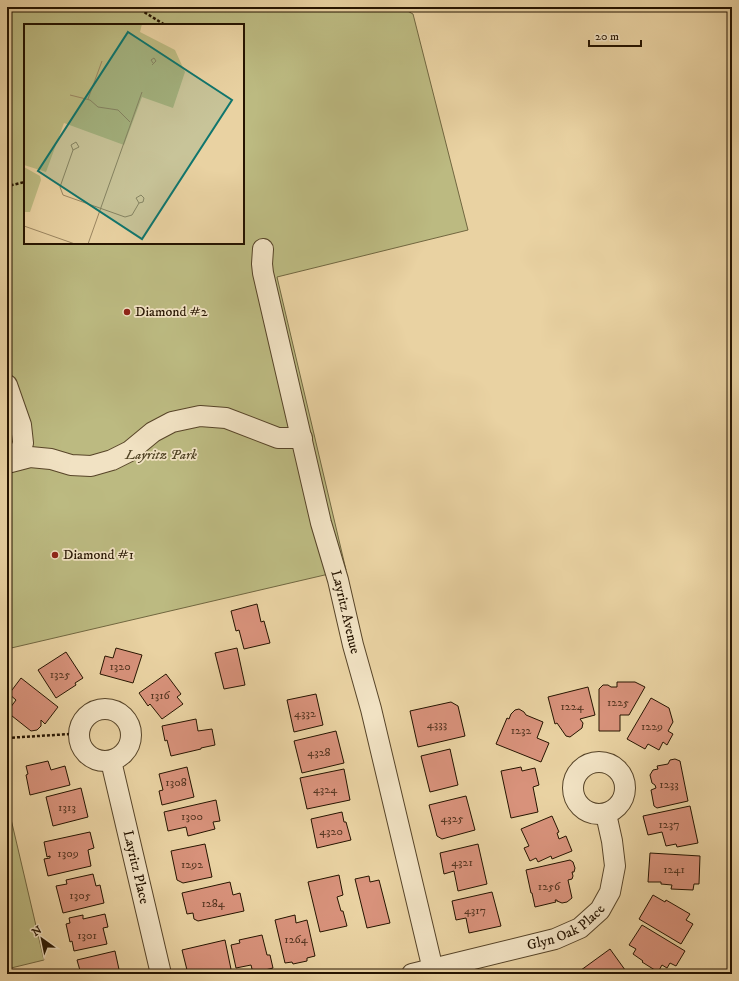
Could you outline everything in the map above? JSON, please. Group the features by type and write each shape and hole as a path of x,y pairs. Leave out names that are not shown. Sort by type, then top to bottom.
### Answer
{"street":[{"name":"Layritz Avenue","path":"263,249 263,273 321,523 338,580 353,644 371,709 434,972"},
{"path":"7,385 21,425 23,443 12,462"},
{"path":"12,462 30,457 50,458 71,465 92,466 112,460 130,451 153,432 172,422 200,416 226,418 278,438 302,438"},
{"path":"109,709 122,715 130,727 130,741 123,754 111,761 99,761 88,755 80,745 78,733 84,720 95,711 109,709"},
{"name":"Layritz Place","path":"111,761 161,974"},
{"name":"Glyn Oak Place","path":"434,972 555,939 580,928 600,910 610,892 615,866 612,841 606,814"},
{"path":"412,974 434,972"}],"path":[{"path":"136,7 163,24"},
{"path":"7,189 12,185 24,182"},
{"path":"7,738 78,733"}],"green space":[{"name":"Layritz Park","path":"7,7 400,7 413,14 468,230 277,277 346,570 7,649"},
{"path":"7,802 44,960 7,969"}],"building":[{"path":"257,604 261,622 264,621 270,643 244,649 239,630 236,631 231,611"},
{"path":"116,648 142,655 133,683 100,674 105,656 113,658"},
{"path":"237,648 245,685 224,689 215,653"},
{"path":"66,652 83,678 75,683 76,685 56,698 38,670"},
{"path":"166,674 181,694 177,697 183,704 162,719 150,704 148,706 139,693"},
{"path":"21,678 58,707 45,724 41,720 41,726 37,730 31,731 7,712 16,700 9,694"},
{"path":"617,682 635,682 645,687 629,715 620,715 620,731 599,731 599,689 603,685 617,687"},
{"path":"588,687 595,715 580,719 583,723 582,728 570,737 566,736 557,723 555,724 548,697"},
{"path":"316,694 323,725 294,732 287,700"},
{"path":"651,698 669,708 673,722 668,731 673,734 667,745 663,742 659,750 648,744 645,749 627,739"},
{"path":"451,702 458,706 465,736 418,747 410,711"},
{"path":"519,709 526,715 543,722 537,738 549,743 541,762 496,744 507,718 509,719 515,710"},
{"path":"196,719 198,731 212,729 215,745 171,756 167,740 165,741 162,726"},
{"path":"336,731 344,763 302,773 294,741"},
{"path":"450,749 458,785 430,792 421,756"},
{"path":"675,759 680,761 688,801 657,808 654,806 651,790 656,788 652,783 650,775 653,770 658,769 657,766 668,764 670,760"},
{"path":"48,761 51,770 65,766 70,785 30,795 26,775 28,774 26,766"},
{"path":"187,767 194,797 162,805 159,791 163,790 159,774"},
{"path":"521,767 522,771 535,768 539,785 533,787 538,812 511,818 501,771"},
{"path":"344,769 350,800 307,809 300,778"},
{"path":"81,788 88,817 53,826 46,797"},
{"path":"466,796 475,830 442,839 437,836 429,805"},
{"path":"216,800 220,821 213,822 215,829 188,836 186,827 168,831 164,812"},
{"path":"690,806 698,843 677,847 676,844 666,846 662,832 648,835 643,816"},
{"path":"342,812 351,840 317,848 311,819"},
{"path":"552,816 559,832 557,833 559,839 566,836 572,851 552,859 551,856 538,862 536,858 530,861 524,848 529,846 521,829"},
{"path":"90,832 94,848 88,850 91,866 48,876 44,859 50,858 50,856 47,857 44,842"},
{"path":"205,844 212,877 183,883 177,880 171,851"},
{"path":"478,844 487,884 458,891 454,871 444,874 440,853"},
{"path":"650,853 700,856 699,884 694,884 693,890 671,889 672,885 661,884 661,882 648,882"},
{"path":"570,860 573,862 575,868 574,872 572,872 572,879 568,880 572,898 567,902 562,903 555,900 556,902 535,907 526,870"},
{"path":"93,874 96,886 100,885 104,903 63,913 56,886 67,884 66,880"},
{"path":"339,875 343,895 337,897 347,926 320,932 308,882"},
{"path":"369,876 370,882 379,880 390,923 367,928 355,879"},
{"path":"230,882 233,895 240,893 244,911 198,921 194,919 193,913 187,914 182,893"},
{"path":"492,892 501,926 469,933 466,918 456,920 452,901"},
{"path":"653,895 665,902 666,900 690,914 686,920 693,924 681,944 639,919"},
{"path":"105,914 108,927 103,928 107,944 74,951 72,941 70,942 66,924 70,923 69,918 83,915 83,919"},
{"path":"295,915 296,923 307,920 315,956 307,958 307,961 293,964 292,962 285,963 275,920"},
{"path":"642,925 685,951 676,966 670,963 667,968 662,965 658,972 642,962 643,961 633,954 636,949 629,945"},
{"path":"262,935 267,955 270,955 273,968 253,973 251,965 236,968 231,945 240,943 239,940"},
{"path":"225,940 232,974 188,974 182,950"},
{"path":"610,949 628,974 577,974 577,973"},
{"path":"115,951 120,974 81,974 77,960"}],"place":[{"name":"Diamond #2","path":"127,312"},
{"name":"Diamond #1","path":"55,555"}]}
